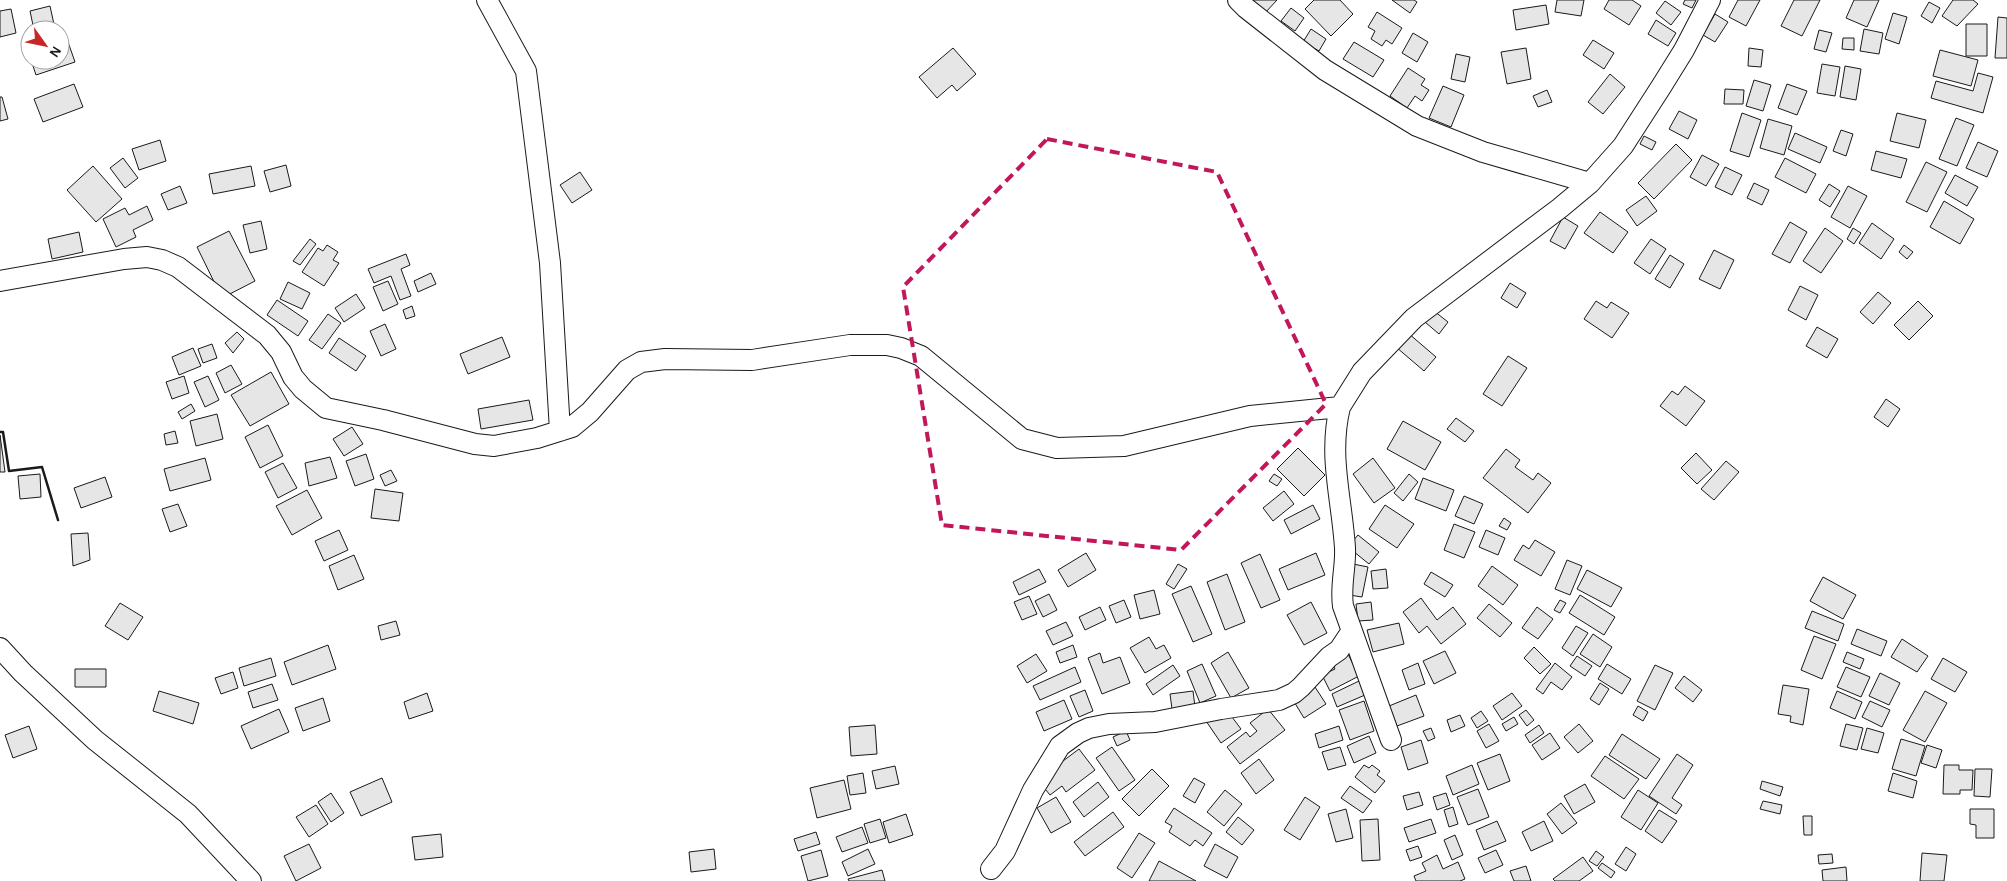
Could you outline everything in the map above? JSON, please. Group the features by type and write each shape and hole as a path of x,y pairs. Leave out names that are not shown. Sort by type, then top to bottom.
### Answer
{"street":[{"path":"487,0 526,71 550,263 560,431"},
{"path":"1238,0 1325,70 1417,126 1483,152 1590,183"},
{"path":"1391,740 1361,651 1351,632 1343,606 1341,592 1345,550 1334,458 1335,427 1340,407 1362,372 1414,318 1560,208 1590,183 1623,146 1684,50 1710,0"},
{"path":"0,281 124,259 147,257 162,260 178,267 267,335 281,352 293,377 303,389 326,408 383,420 475,444 494,446 537,438 572,427 582,420 627,370 641,362 665,359 752,360 850,346 887,345 921,356 1022,439 1057,448 1124,446 1250,416 1340,407"},
{"path":"991,869 1006,851 1033,790 1060,746 1078,733 1089,728 1108,724 1155,722 1279,700 1294,693 1301,687 1329,657 1339,650 1351,632"},
{"path":"0,648 23,673 94,740 188,814 251,881"}],"highlighted area":[{"path":"1047,139 1217,172 1326,404 1181,550 942,525 903,287"}],"building":[{"path":"1252,0 1277,0 1265,13"},
{"path":"1314,0 1340,0 1353,14 1331,36 1305,9"},
{"path":"1392,0 1414,0 1417,2 1410,13"},
{"path":"1557,0 1584,0 1581,16 1555,12"},
{"path":"1609,0 1632,0 1641,6 1629,25 1604,9"},
{"path":"1685,0 1696,0 1692,8 1683,4"},
{"path":"1738,0 1760,0 1746,26 1729,17"},
{"path":"1794,0 1820,0 1802,36 1781,26"},
{"path":"1854,0 1879,0 1867,27 1846,18"},
{"path":"1953,0 1973,0 1978,4 1957,26 1942,16"},
{"path":"1665,1 1681,12 1671,25 1656,13"},
{"path":"1929,2 1940,8 1932,23 1921,16"},
{"path":"1546,5 1549,24 1516,30 1513,10"},
{"path":"50,6 53,20 32,20 30,11"},
{"path":"1291,8 1304,18 1295,31 1281,21"},
{"path":"11,9 16,33 0,37 0,11"},
{"path":"1377,12 1402,28 1392,44 1386,40 1382,46 1371,39 1375,31 1368,27"},
{"path":"1893,13 1907,17 1899,44 1885,39"},
{"path":"1715,14 1728,22 1715,42 1703,35"},
{"path":"1998,17 2007,18 2007,58 1995,58"},
{"path":"1656,20 1676,33 1668,46 1648,34"},
{"path":"1966,24 1987,24 1987,56 1966,56"},
{"path":"1311,29 1326,39 1319,51 1303,42"},
{"path":"1864,29 1883,33 1879,54 1860,51"},
{"path":"1819,30 1832,33 1826,52 1814,49"},
{"path":"1413,33 1428,42 1417,62 1402,53"},
{"path":"1843,38 1854,38 1854,50 1842,49"},
{"path":"1593,40 1614,53 1604,69 1583,55"},
{"path":"1354,42 1384,60 1373,77 1343,59"},
{"path":"70,48 75,62 70,64"},
{"path":"953,48 976,74 957,91 952,85 937,98 919,77"},
{"path":"1526,48 1531,79 1507,84 1501,52"},
{"path":"1749,48 1763,50 1761,67 1748,66"},
{"path":"1940,50 1978,60 1971,86 1933,76"},
{"path":"1456,54 1470,57 1465,82 1451,79"},
{"path":"1822,64 1840,67 1835,96 1817,93"},
{"path":"1845,66 1861,69 1856,100 1840,97"},
{"path":"1408,68 1425,79 1421,85 1429,90 1422,101 1415,96 1407,108 1390,96"},
{"path":"34,70 51,70 36,75"},
{"path":"1978,73 1993,77 1983,113 1931,98 1936,81 1973,91"},
{"path":"1610,74 1625,87 1603,114 1588,102"},
{"path":"1754,80 1771,85 1763,111 1746,106"},
{"path":"74,84 83,107 43,122 34,99"},
{"path":"1787,84 1807,91 1797,115 1778,108"},
{"path":"1443,86 1464,95 1451,127 1429,118"},
{"path":"1725,89 1744,90 1743,104 1724,104"},
{"path":"1547,90 1552,102 1538,107 1533,96"},
{"path":"0,97 2,97 8,119 0,121"},
{"path":"1679,111 1697,120 1688,139 1669,129"},
{"path":"1742,113 1761,120 1749,157 1730,151"},
{"path":"1897,113 1926,120 1919,148 1890,141"},
{"path":"1956,118 1974,125 1957,166 1939,159"},
{"path":"1768,119 1792,126 1784,155 1760,148"},
{"path":"1841,130 1853,134 1846,156 1833,151"},
{"path":"1795,133 1827,147 1820,163 1788,149"},
{"path":"1644,136 1656,142 1652,150 1640,144"},
{"path":"160,140 166,161 139,170 132,149"},
{"path":"1978,142 1998,151 1987,177 1966,168"},
{"path":"1676,144 1692,160 1654,199 1638,183"},
{"path":"1876,151 1907,159 1901,178 1871,170"},
{"path":"1702,155 1719,164 1706,186 1690,177"},
{"path":"123,158 138,178 125,188 110,168"},
{"path":"1785,158 1816,174 1806,193 1775,177"},
{"path":"1926,162 1947,172 1927,212 1906,202"},
{"path":"286,165 291,186 270,192 264,171"},
{"path":"93,166 122,199 96,222 67,190"},
{"path":"251,166 255,186 213,194 209,174"},
{"path":"1725,167 1742,175 1732,195 1715,187"},
{"path":"580,172 592,190 572,203 560,185"},
{"path":"1955,175 1978,187 1967,206 1945,193"},
{"path":"1754,183 1769,190 1762,205 1747,198"},
{"path":"1829,184 1840,191 1830,207 1819,200"},
{"path":"180,186 187,203 168,210 161,194"},
{"path":"1848,186 1867,196 1850,228 1831,217"},
{"path":"1646,196 1657,211 1637,226 1626,210"},
{"path":"1944,201 1974,219 1960,244 1930,227"},
{"path":"147,206 153,220 133,230 136,237 116,247 103,219 125,208 129,215"},
{"path":"1600,212 1628,232 1613,253 1584,233"},
{"path":"1563,217 1578,226 1565,249 1550,241"},
{"path":"261,221 267,249 250,253 243,225"},
{"path":"1790,222 1807,232 1790,263 1772,254"},
{"path":"1872,223 1894,239 1881,259 1859,243"},
{"path":"1825,228 1843,241 1821,273 1803,261"},
{"path":"1853,228 1861,233 1854,244 1847,239"},
{"path":"229,231 255,281 222,298 197,247"},
{"path":"79,232 83,252 52,259 48,239"},
{"path":"310,239 316,244 300,265 293,261"},
{"path":"1651,239 1666,249 1650,274 1634,263"},
{"path":"327,245 338,252 333,260 339,263 324,286 302,272 318,248 323,251"},
{"path":"1904,245 1913,252 1907,259 1899,252"},
{"path":"1714,250 1734,260 1720,289 1699,279"},
{"path":"406,254 410,265 401,269 411,296 400,300 391,276 374,283 368,269"},
{"path":"1670,255 1684,264 1670,288 1655,279"},
{"path":"431,273 436,284 418,292 414,281"},
{"path":"388,281 398,304 383,311 373,287"},
{"path":"288,282 310,293 302,309 280,299"},
{"path":"1510,283 1526,293 1517,308 1501,298"},
{"path":"1800,286 1818,295 1806,320 1788,310"},
{"path":"1878,292 1891,303 1873,324 1860,312"},
{"path":"356,294 365,308 344,322 335,308"},
{"path":"277,300 308,321 298,336 267,315"},
{"path":"1596,301 1607,308 1611,302 1629,313 1612,338 1584,319"},
{"path":"1918,301 1933,316 1909,340 1894,325"},
{"path":"412,306 415,316 406,319 403,310"},
{"path":"1434,311 1448,322 1439,334 1425,322"},
{"path":"328,314 341,323 322,349 309,340"},
{"path":"385,324 396,349 381,356 370,331"},
{"path":"1817,327 1838,339 1827,358 1806,346"},
{"path":"237,332 244,339 233,353 225,343"},
{"path":"1408,333 1436,357 1424,371 1396,347"},
{"path":"502,337 510,357 468,374 460,354"},
{"path":"339,338 366,356 356,371 329,353"},
{"path":"212,344 217,358 203,363 198,349"},
{"path":"193,348 201,366 179,375 172,357"},
{"path":"1508,356 1527,368 1502,406 1483,394"},
{"path":"231,365 242,384 225,393 216,373"},
{"path":"271,372 289,404 250,426 231,395"},
{"path":"184,376 189,393 172,399 166,382"},
{"path":"208,376 219,400 205,407 194,382"},
{"path":"1685,386 1705,401 1686,426 1660,406 1672,391 1678,395"},
{"path":"1886,399 1900,409 1888,427 1874,417"},
{"path":"529,400 533,420 481,429 478,409"},
{"path":"191,404 195,411 182,419 178,412"},
{"path":"217,414 223,439 196,446 190,421"},
{"path":"1456,418 1474,431 1465,442 1447,429"},
{"path":"1403,421 1441,442 1425,470 1387,449"},
{"path":"268,425 283,456 260,468 245,437"},
{"path":"352,427 363,444 344,456 333,439"},
{"path":"175,431 178,443 166,445 164,434"},
{"path":"0,435 5,472 0,472"},
{"path":"1298,448 1325,475 1304,496 1277,469"},
{"path":"1506,449 1520,460 1515,467 1533,480 1538,473 1551,483 1528,513 1483,478"},
{"path":"1696,453 1712,470 1697,484 1681,468"},
{"path":"366,454 374,479 355,486 346,461"},
{"path":"330,457 337,478 309,486 305,463"},
{"path":"205,458 211,480 170,491 164,469"},
{"path":"1373,458 1395,488 1374,503 1353,474"},
{"path":"1726,461 1739,472 1714,500 1701,489"},
{"path":"283,463 297,488 278,498 265,472"},
{"path":"391,470 397,481 385,486 380,475"},
{"path":"40,474 41,497 20,499 18,476"},
{"path":"1274,474 1282,479 1277,486 1269,481"},
{"path":"1409,474 1418,482 1403,501 1394,493"},
{"path":"105,477 112,497 81,508 74,488"},
{"path":"1423,478 1454,490 1446,511 1415,499"},
{"path":"375,489 403,493 399,521 371,518"},
{"path":"307,490 322,518 292,535 276,506"},
{"path":"1284,491 1294,504 1273,521 1263,508"},
{"path":"1464,496 1483,504 1474,524 1455,516"},
{"path":"178,504 187,526 170,532 162,509"},
{"path":"1313,505 1320,519 1291,534 1284,520"},
{"path":"1385,505 1414,524 1397,548 1369,529"},
{"path":"1504,518 1511,523 1507,530 1499,526"},
{"path":"1454,524 1475,532 1464,558 1444,550"},
{"path":"339,530 348,550 324,561 315,541"},
{"path":"1486,530 1505,538 1498,555 1479,547"},
{"path":"88,533 90,560 73,566 71,534"},
{"path":"1358,535 1379,552 1369,564 1348,547"},
{"path":"1535,540 1555,552 1541,576 1514,560 1523,545 1529,549"},
{"path":"1086,553 1096,570 1068,587 1058,570"},
{"path":"1316,553 1325,575 1288,590 1279,569"},
{"path":"1260,554 1280,600 1261,608 1241,563"},
{"path":"354,555 364,579 338,590 329,566"},
{"path":"1567,560 1582,566 1570,595 1555,589"},
{"path":"1348,563 1368,567 1362,597 1343,594"},
{"path":"1178,564 1187,569 1174,589 1166,584"},
{"path":"1492,566 1518,585 1503,605 1478,586"},
{"path":"1039,569 1046,582 1019,595 1013,582"},
{"path":"1386,569 1388,588 1373,589 1371,571"},
{"path":"1587,570 1622,588 1611,607 1577,589"},
{"path":"1431,572 1453,585 1445,597 1424,584"},
{"path":"1227,574 1245,622 1225,630 1207,582"},
{"path":"1823,577 1856,595 1843,619 1810,601"},
{"path":"1191,586 1212,634 1193,642 1172,594"},
{"path":"1154,590 1160,614 1140,619 1134,595"},
{"path":"1049,594 1057,610 1043,617 1035,601"},
{"path":"1580,595 1615,617 1604,635 1569,613"},
{"path":"1029,596 1037,614 1022,620 1014,602"},
{"path":"1421,598 1437,620 1453,607 1466,624 1441,644 1427,626 1419,633 1403,612"},
{"path":"1124,600 1131,617 1116,623 1109,606"},
{"path":"1560,600 1566,603 1560,613 1554,610"},
{"path":"1311,602 1327,633 1304,645 1287,615"},
{"path":"1371,602 1373,620 1358,621 1356,604"},
{"path":"120,603 143,617 128,640 105,626"},
{"path":"1489,604 1512,623 1500,637 1477,618"},
{"path":"1100,607 1106,620 1085,630 1079,617"},
{"path":"1537,607 1553,619 1538,639 1522,628"},
{"path":"1812,611 1844,624 1838,641 1805,628"},
{"path":"396,621 400,635 381,640 378,626"},
{"path":"1066,622 1073,636 1053,645 1046,631"},
{"path":"1399,623 1404,644 1373,652 1367,630"},
{"path":"1576,626 1588,633 1573,656 1562,648"},
{"path":"1857,629 1887,641 1881,656 1851,644"},
{"path":"1593,634 1612,647 1600,667 1580,654"},
{"path":"1814,636 1836,644 1822,679 1801,670"},
{"path":"1149,637 1156,649 1164,645 1171,658 1145,673 1130,648"},
{"path":"1902,639 1928,656 1917,672 1891,657"},
{"path":"328,645 336,669 292,685 284,662"},
{"path":"1073,645 1077,657 1060,663 1056,652"},
{"path":"1534,647 1551,664 1540,674 1524,658"},
{"path":"1345,648 1359,676 1330,691 1322,675 1335,669 1329,657"},
{"path":"1445,651 1456,673 1434,684 1423,661"},
{"path":"1228,652 1249,688 1231,698 1211,663"},
{"path":"1847,652 1864,659 1860,669 1843,662"},
{"path":"1100,653 1103,663 1120,657 1130,683 1102,694 1088,658"},
{"path":"1036,654 1047,671 1027,683 1017,666"},
{"path":"1577,656 1592,666 1585,676 1570,666"},
{"path":"271,658 276,676 244,686 239,668"},
{"path":"1943,658 1967,672 1955,692 1931,679"},
{"path":"1418,663 1425,684 1409,690 1402,670"},
{"path":"1555,663 1572,677 1562,690 1551,682 1543,694 1536,689"},
{"path":"1202,664 1216,696 1200,703 1187,671"},
{"path":"1607,664 1631,679 1622,694 1598,679"},
{"path":"1173,665 1180,676 1153,695 1146,684"},
{"path":"1655,665 1673,673 1655,710 1637,701"},
{"path":"1075,667 1081,682 1040,700 1033,686"},
{"path":"1846,667 1870,677 1861,697 1837,687"},
{"path":"75,669 106,669 106,687 75,687"},
{"path":"233,672 238,688 221,694 215,678"},
{"path":"1880,673 1900,683 1889,705 1869,696"},
{"path":"1684,676 1702,690 1693,702 1675,688"},
{"path":"1359,681 1365,695 1337,707 1332,694"},
{"path":"1600,683 1609,689 1599,705 1590,699"},
{"path":"272,684 278,700 253,708 248,692"},
{"path":"1783,685 1809,689 1803,725 1790,722 1791,716 1778,714"},
{"path":"1315,687 1326,704 1304,718 1293,700"},
{"path":"1085,690 1093,711 1079,717 1070,696"},
{"path":"159,691 199,703 193,724 153,711"},
{"path":"1193,691 1195,707 1172,709 1170,694"},
{"path":"1837,691 1862,702 1855,719 1830,708"},
{"path":"1925,691 1947,703 1925,742 1903,730"},
{"path":"427,693 433,711 409,719 404,702"},
{"path":"1512,693 1522,706 1502,720 1493,706"},
{"path":"1416,695 1424,716 1397,726 1389,706"},
{"path":"323,698 330,721 303,731 295,708"},
{"path":"1064,700 1072,719 1044,731 1036,712"},
{"path":"1364,701 1374,731 1350,740 1339,710"},
{"path":"1870,701 1890,710 1882,727 1862,717"},
{"path":"1638,706 1648,712 1643,721 1633,715"},
{"path":"279,709 289,732 251,749 241,726"},
{"path":"1268,709 1285,730 1240,764 1227,747 1246,732 1250,737 1257,731 1250,723"},
{"path":"1526,710 1534,720 1527,726 1519,715"},
{"path":"1481,711 1488,721 1477,728 1471,718"},
{"path":"1229,713 1241,729 1221,743 1206,721"},
{"path":"1460,715 1465,726 1451,732 1447,720"},
{"path":"1514,717 1518,724 1506,731 1502,724"},
{"path":"1489,724 1499,741 1486,748 1477,731"},
{"path":"1579,724 1593,741 1578,753 1564,737"},
{"path":"1846,724 1863,728 1857,750 1840,746"},
{"path":"875,725 877,754 851,756 849,727"},
{"path":"1539,725 1544,733 1530,743 1525,735"},
{"path":"29,726 37,749 13,758 5,735"},
{"path":"1339,726 1343,740 1319,748 1315,734"},
{"path":"1431,728 1435,738 1428,741 1423,731"},
{"path":"1867,728 1884,733 1878,753 1861,749"},
{"path":"1126,731 1130,740 1117,746 1113,737"},
{"path":"1550,733 1560,748 1542,760 1532,745"},
{"path":"1622,734 1660,759 1646,779 1609,755"},
{"path":"1369,736 1376,753 1354,763 1347,746"},
{"path":"1901,739 1925,746 1916,776 1892,769"},
{"path":"1421,740 1428,763 1408,770 1401,747"},
{"path":"1927,745 1942,750 1936,768 1921,763"},
{"path":"1112,747 1135,780 1119,791 1096,758"},
{"path":"1340,747 1346,765 1328,770 1322,752"},
{"path":"1079,749 1095,770 1066,792 1062,786 1050,795 1041,784 1051,770"},
{"path":"1500,754 1510,781 1488,790 1477,763"},
{"path":"1677,754 1693,765 1672,798 1682,805 1676,814 1649,796"},
{"path":"1605,756 1639,779 1624,799 1591,776"},
{"path":"1259,759 1274,780 1256,794 1241,773"},
{"path":"1364,765 1369,768 1372,765 1380,771 1377,775 1385,781 1375,793 1355,777"},
{"path":"1472,765 1479,784 1453,795 1446,776"},
{"path":"1944,765 1959,765 1959,770 1973,770 1972,790 1960,790 1960,794 1943,794"},
{"path":"895,766 899,784 876,789 872,771"},
{"path":"1152,769 1169,786 1139,816 1122,799"},
{"path":"1975,769 1992,769 1990,797 1974,796"},
{"path":"863,773 866,793 850,795 847,776"},
{"path":"1893,773 1917,781 1913,798 1888,791"},
{"path":"382,778 392,802 361,816 350,792"},
{"path":"1194,778 1205,784 1195,803 1183,796"},
{"path":"844,780 851,809 817,818 810,788"},
{"path":"1762,781 1783,787 1780,796 1760,789"},
{"path":"1098,782 1109,797 1084,817 1073,802"},
{"path":"1585,784 1595,802 1574,814 1564,796"},
{"path":"1350,786 1372,801 1363,813 1341,798"},
{"path":"1478,789 1489,817 1468,825 1457,797"},
{"path":"1225,790 1242,804 1224,826 1207,812"},
{"path":"1638,790 1658,803 1641,830 1621,817"},
{"path":"1419,792 1423,805 1407,810 1403,796"},
{"path":"331,793 344,813 331,822 318,802"},
{"path":"1446,793 1450,805 1437,810 1433,797"},
{"path":"1056,797 1071,822 1051,833 1037,808"},
{"path":"1305,797 1320,807 1300,840 1284,830"},
{"path":"1763,801 1782,805 1780,814 1760,809"},
{"path":"1561,803 1577,823 1562,834 1547,814"},
{"path":"316,805 328,824 309,837 296,817"},
{"path":"1453,807 1458,824 1449,827 1444,810"},
{"path":"1174,808 1212,833 1203,846 1195,840 1190,846 1169,832 1172,826 1165,822"},
{"path":"1346,809 1353,838 1336,842 1328,814"},
{"path":"1970,809 1994,809 1994,838 1976,838 1976,825 1970,824"},
{"path":"1659,810 1677,821 1662,843 1645,831"},
{"path":"1113,812 1124,827 1085,856 1074,842"},
{"path":"906,814 913,835 889,843 883,822"},
{"path":"1803,816 1812,816 1812,835 1804,835"},
{"path":"1238,817 1254,830 1242,845 1226,832"},
{"path":"880,819 886,838 870,843 864,824"},
{"path":"1378,819 1380,860 1362,861 1360,820"},
{"path":"1431,819 1436,833 1409,842 1404,828"},
{"path":"1497,821 1506,841 1484,850 1476,830"},
{"path":"1544,821 1553,841 1531,851 1522,832"},
{"path":"862,827 868,843 842,852 836,837"},
{"path":"816,832 820,844 798,851 794,839"},
{"path":"1139,833 1155,843 1132,878 1117,868"},
{"path":"441,834 443,857 415,860 412,837"},
{"path":"1455,835 1463,855 1452,860 1444,840"},
{"path":"309,844 321,868 296,881 284,856"},
{"path":"1215,844 1238,857 1227,878 1204,866"},
{"path":"1418,846 1422,857 1410,861 1406,850"},
{"path":"1626,847 1636,854 1626,871 1615,864"},
{"path":"714,849 716,869 691,872 689,852"},
{"path":"868,849 875,864 848,876 842,862"},
{"path":"821,850 828,876 808,881 801,856"},
{"path":"1496,850 1503,865 1485,873 1478,858"},
{"path":"1596,851 1604,857 1597,866 1589,861"},
{"path":"1922,853 1947,855 1944,881 1920,881"},
{"path":"1832,854 1833,863 1819,864 1818,855"},
{"path":"1437,855 1443,869 1458,862 1465,879 1460,881 1416,881 1414,876 1426,871 1422,863"},
{"path":"1583,857 1593,871 1579,881 1555,881 1553,879"},
{"path":"1159,861 1196,881 1149,881"},
{"path":"1602,863 1615,872 1611,878 1598,868"},
{"path":"1526,866 1531,881 1514,881 1510,871"},
{"path":"1846,867 1847,881 1823,881 1822,870"},
{"path":"882,870 885,881 849,881 848,879"}],"wall":[{"path":"0,432 3,432 9,471 42,467 58,520"}]}
